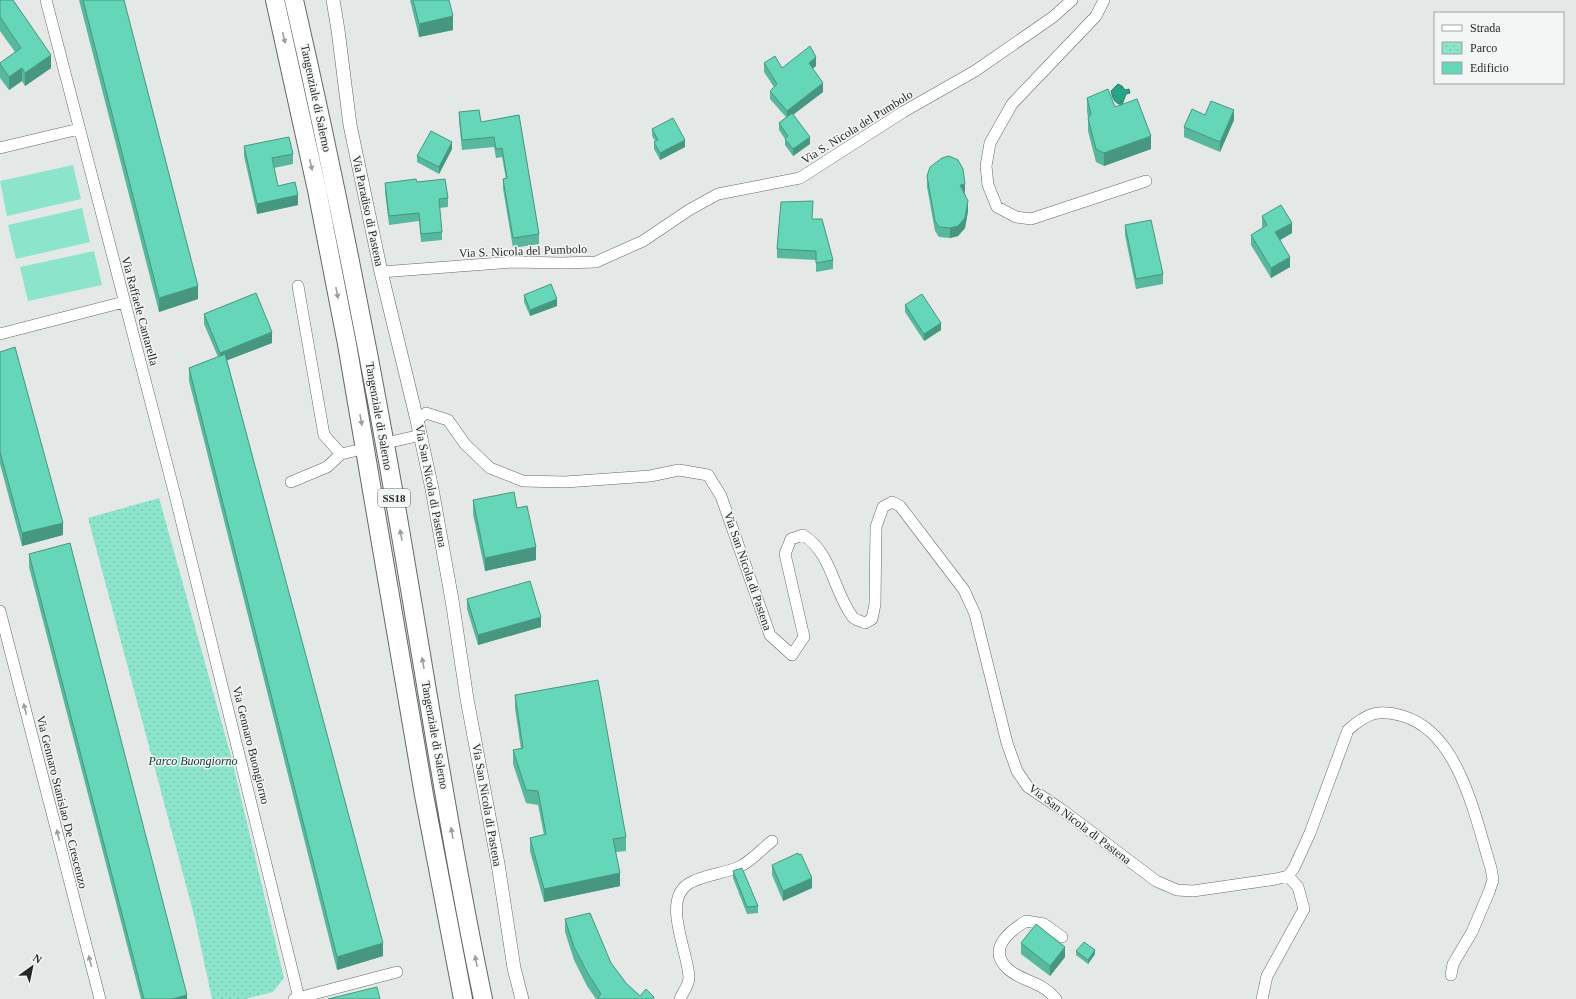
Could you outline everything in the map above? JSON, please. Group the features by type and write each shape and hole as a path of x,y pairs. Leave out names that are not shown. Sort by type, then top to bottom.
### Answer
{"highway":[{"name":"Tangenziale di Salerno","path":"275,0 317,190 347,344 424,795 463,999"},
{"name":"Tangenziale di Salerno","path":"294,0 352,273 389,468 455,848 483,999"}],"street":[{"path":"0,148 79,129 46,0"},
{"name":"Via Paradiso di Pastena","path":"333,0 350,125 381,272 417,420"},
{"name":"Via S. Nicola del Pumbolo","path":"381,272 512,262 596,262 643,241 689,210 718,194 800,178 830,161 903,112 975,71 1053,17 1072,0"},
{"path":"1104,0 1096,16 1008,109 990,143 986,166 988,185 997,206 1016,217 1031,218 1146,181"},
{"name":"Via Raffaele Cantarella","path":"79,129 176,499"},
{"path":"298,286 324,435 341,454"},
{"path":"0,334 124,302"},
{"name":"Via San Nicola di Pastena","path":"522,999 514,968 498,864 467,699 452,600 417,420 426,413 448,420 465,444 490,468 523,481 565,482 650,476 678,470 708,475 721,496 770,635 792,655 804,637 786,554 790,539 803,535 813,541 825,558 852,617 865,623 872,619 875,604 876,527 882,507 892,502 900,506 964,590 975,614 1007,743 1017,771 1028,787 1156,881 1177,890 1194,891 1288,876"},
{"path":"395,442 421,436"},
{"path":"290,482 327,467 341,454 354,451"},
{"name":"Via Gennaro Buongiorno","path":"176,499 296,998"},
{"name":"Via Gennaro Stanislao De Crescenzo","path":"0,611 100,999"},
{"path":"1262,999 1267,976 1304,909 1298,887 1288,876 1294,868 1310,833 1348,730 1361,718 1377,712 1395,714 1414,720 1432,732 1460,773 1491,868 1493,880 1472,932 1453,964 1451,975"},
{"path":"680,999 688,985 689,977 685,952 676,917 676,903 681,890 689,883 741,866 772,841"},
{"path":"1056,999 1050,992 1036,983 1008,969 1001,959 1000,948 1004,938 1010,931 1026,921 1044,924 1062,937"},
{"path":"296,998 397,972"}],"green space":[{"path":"73,165 81,199 7,216 0,181"},
{"path":"82,208 90,242 16,259 8,225"},
{"path":"94,251 102,285 28,301 20,267"},
{"name":"Parco Buongiorno","path":"159,498 231,756 284,978 273,992 245,999 212,999 194,915 88,518"}],"water":[{"path":"1118,84 1125,90 1129,89 1130,93 1126,94 1122,105 1114,100 1111,91"}],"building":[{"path":"0,0 13,0 51,55 25,73 22,68 9,77 0,63 21,48 0,17"},
{"path":"83,0 124,0 198,286 159,298"},
{"path":"413,0 449,0 453,16 419,24"},
{"path":"810,46 816,57 809,63 823,83 787,111 770,91 777,84 764,63 775,56 782,68"},
{"path":"1108,89 1115,107 1137,99 1151,136 1104,153 1096,149 1088,118 1091,114 1087,98"},
{"path":"1211,101 1234,110 1220,142 1184,127 1192,109 1205,115"},
{"path":"479,110 481,122 519,115 539,234 513,238 503,179 507,178 502,148 496,149 494,137 462,140 459,112"},
{"path":"792,113 810,137 793,149 785,139 788,136 779,123"},
{"path":"673,118 685,140 660,153 654,142 658,140 652,129"},
{"path":"431,131 452,142 439,167 417,156"},
{"path":"289,137 293,154 272,158 278,186 295,182 298,195 257,204 244,146"},
{"path":"949,156 958,160 963,169 965,184 960,185 968,201 965,218 958,226 950,228 939,227 935,221 927,176 930,167 942,158"},
{"path":"416,179 417,182 445,179 448,198 439,199 442,232 421,234 419,213 389,216 385,183"},
{"path":"813,201 812,219 822,219 833,260 816,263 816,251 777,249 781,202"},
{"path":"1281,205 1292,223 1275,232 1290,257 1271,268 1251,235 1267,225 1262,216"},
{"path":"1151,220 1163,274 1136,279 1125,225"},
{"path":"551,284 557,299 530,310 524,295"},
{"path":"256,293 272,332 220,353 204,314"},
{"path":"922,294 941,323 924,334 905,305"},
{"path":"15,347 63,523 22,533 0,452 0,352"},
{"path":"225,354 383,943 337,957 189,368"},
{"path":"514,492 517,508 527,506 536,547 485,558 473,500"},
{"path":"70,543 187,995 172,999 144,999 29,554"},
{"path":"530,581 541,617 478,635 467,599"},
{"path":"598,680 626,837 613,839 620,873 544,889 530,838 546,834 538,791 526,790 513,750 523,748 515,695"},
{"path":"798,853 799,855 801,854 812,878 783,891 772,865"},
{"path":"742,868 758,906 747,907 733,871"},
{"path":"590,913 611,963 626,983 640,996 646,989 654,997 653,999 600,999 598,997 601,994 574,947 565,919"},
{"path":"1036,924 1065,947 1050,966 1021,943"},
{"path":"1084,942 1095,950 1088,960 1076,951"},
{"path":"377,987 380,999 328,999"}]}
